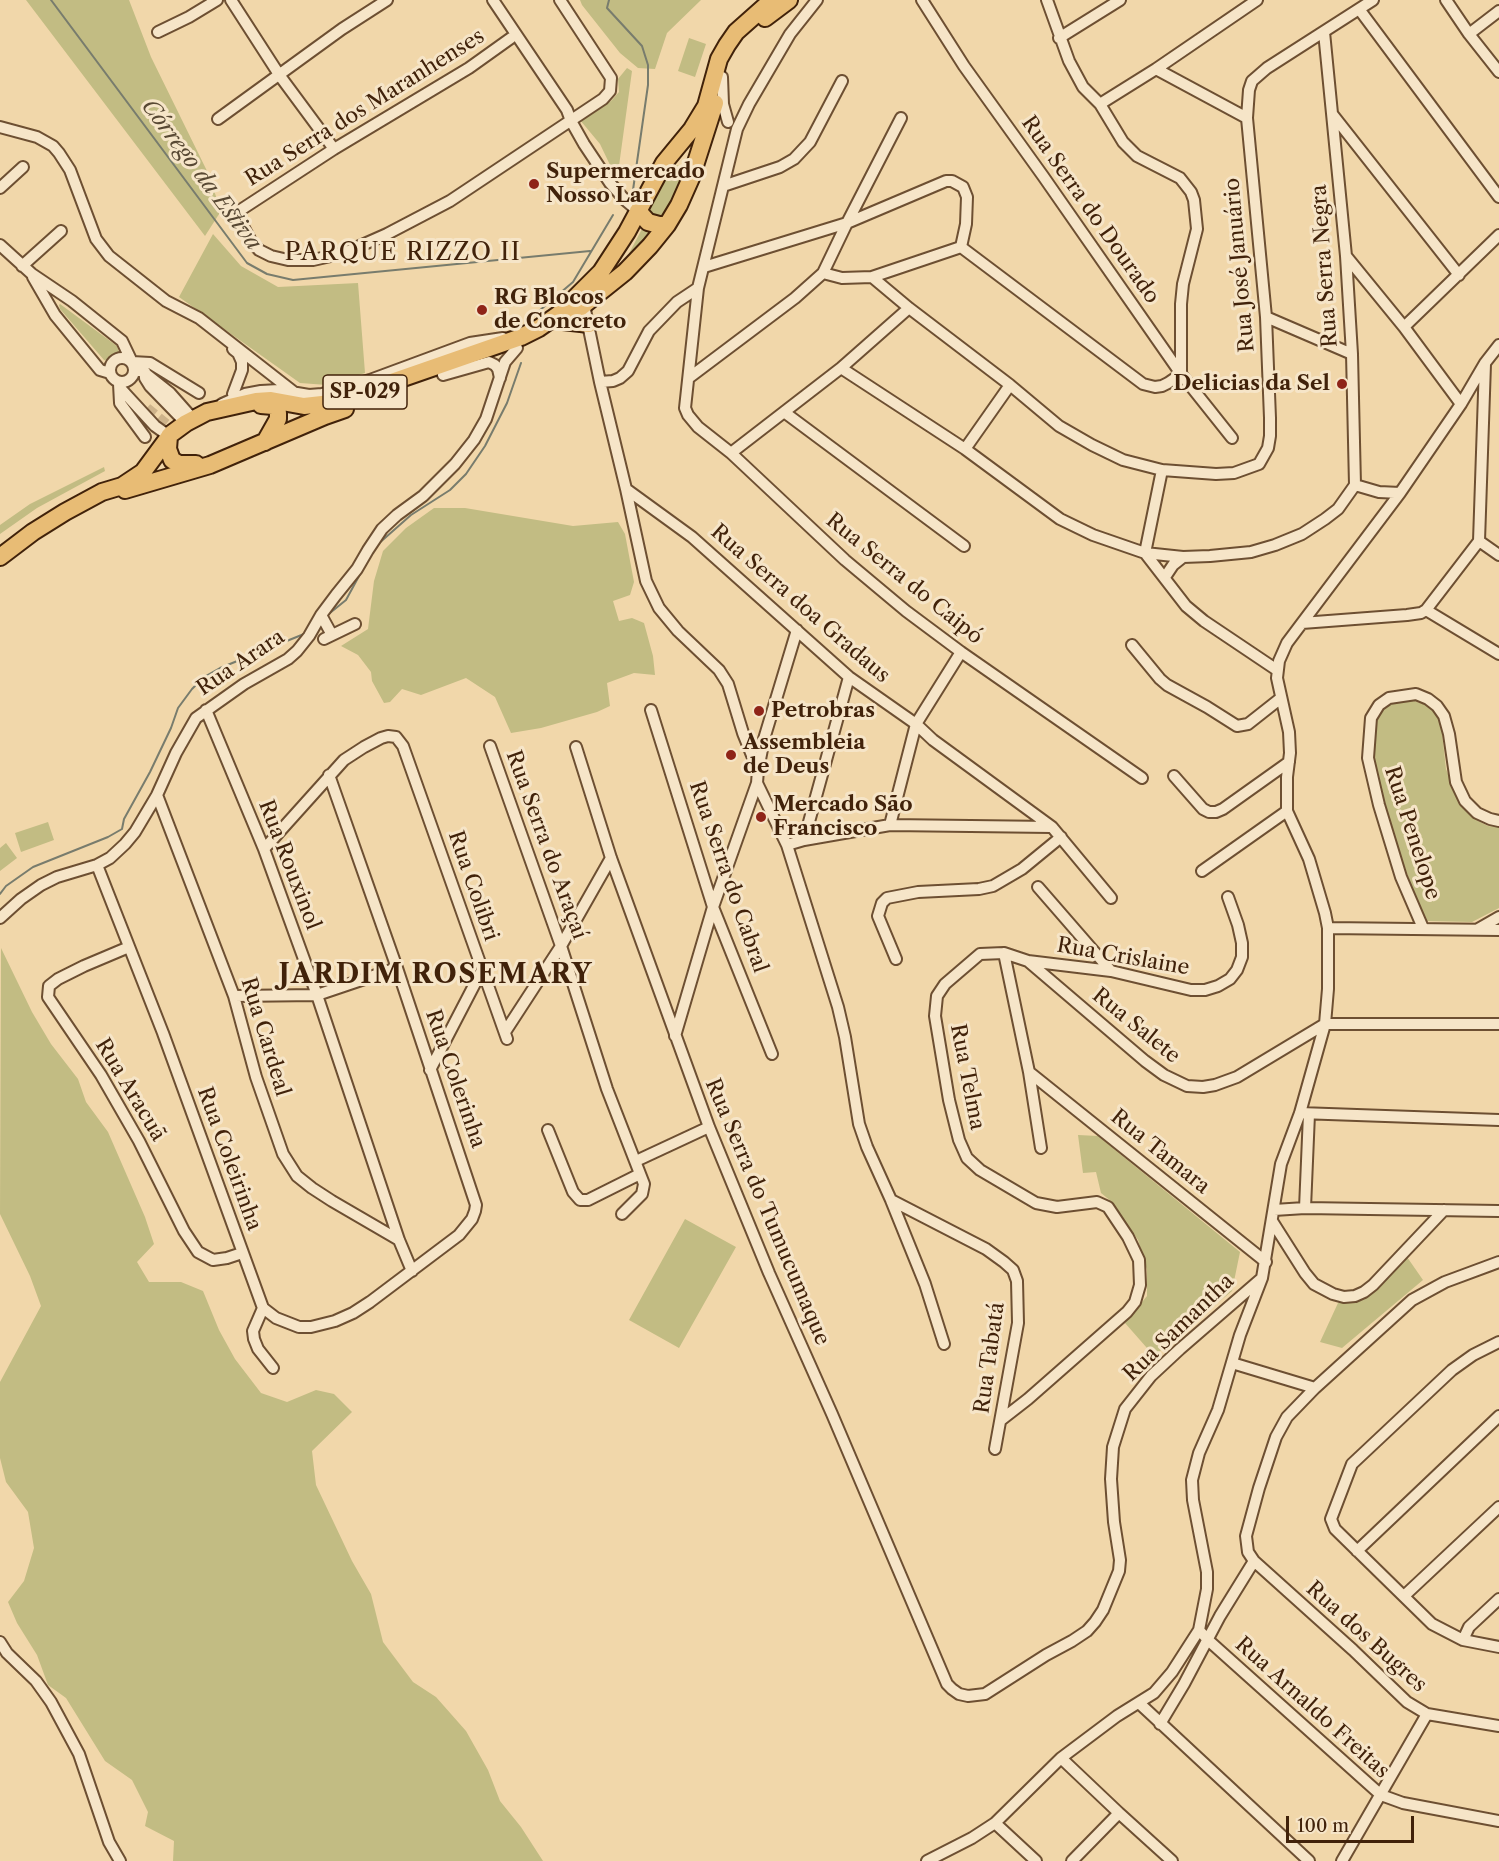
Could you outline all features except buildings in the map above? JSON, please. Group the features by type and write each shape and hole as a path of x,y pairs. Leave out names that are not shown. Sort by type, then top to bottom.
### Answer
{"highway":[{"name":"SP-029","path":"65,512 136,486 211,464 325,416 443,375 519,342 559,314 601,272 664,163 692,129 706,106 719,59 727,45 736,32 772,0"},
{"name":"SP-029","path":"0,557 65,512 102,492 122,486 143,472 169,436 200,416 233,400 271,400 304,406 331,403 546,334 600,294 640,258 668,225 691,178 722,77 740,42 750,30 789,0"},
{"path":"664,163 673,159 682,162 691,178"},
{"path":"638,211 648,222 668,225"},
{"path":"584,305 601,272"},
{"path":"563,321 589,326"},
{"name":"SP-029","path":"233,400 276,408 278,419 265,442"},
{"name":"SP-029","path":"169,436 169,455 175,463 211,464"}],"street":[{"path":"158,32 217,0"},
{"path":"231,0 280,76 334,149"},
{"path":"219,119 342,29 387,0"},
{"path":"485,0 560,111 571,121"},
{"path":"493,0 567,110 584,144 617,192 638,211"},
{"path":"560,0 611,78 608,95 571,121"},
{"path":"690,377 698,288 737,129 790,34 817,0"},
{"name":"Rua Serra do Dourado","path":"922,0 964,66 1181,374 1232,438"},
{"path":"961,247 1143,384 1162,386 1181,374 1181,304 1183,284 1197,229 1194,200 1180,178 1137,156 1123,142 1100,104 1083,87 1069,61 1047,0"},
{"path":"1059,38 1120,0"},
{"path":"1100,104 1257,0"},
{"name":"Rua José Januário","path":"872,277 1059,426 1123,460 1162,470 1201,474 1234,473 1259,464 1268,448 1270,436 1266,317 1246,118 1247,100 1252,81 1267,68 1373,0"},
{"path":"1446,0 1499,72"},
{"path":"1359,9 1499,197"},
{"path":"1469,34 1499,11"},
{"name":"Rua Serra Negra","path":"1324,32 1346,256 1352,354 1355,485"},
{"name":"Rua Serra dos Maranhenses","path":"511,38 469,68 334,149 240,210 238,217 251,241 259,250 288,260 313,260 344,253 387,234 450,201 571,121"},
{"path":"1156,69 1246,118"},
{"path":"722,77 723,104 728,122 737,129"},
{"path":"723,186 780,167 794,159 810,142 842,81"},
{"path":"1332,114 1459,275"},
{"path":"690,377 795,298 823,273 901,118"},
{"path":"710,122 728,122"},
{"path":"0,127 37,137 53,146 65,160 92,232 103,249 166,301 199,318 296,393"},
{"path":"0,188 23,167"},
{"path":"704,267 847,223 940,183 952,181 963,186 967,197 965,234 961,247"},
{"path":"22,266 61,231"},
{"path":"1404,327 1499,235"},
{"path":"0,244 32,274 72,301 122,341 137,368"},
{"path":"823,273 842,278 872,277 961,247"},
{"path":"1346,256 1404,327 1461,404"},
{"path":"32,274 55,315 100,370 110,373"},
{"path":"600,382 620,378 627,370 648,331 677,302 698,288"},
{"path":"589,326 592,310 600,294"},
{"path":"584,305 646,581 659,608 678,631 724,675 758,770"},
{"path":"731,453 841,368 909,308"},
{"path":"1266,317 1352,354"},
{"path":"199,318 240,357 242,370 233,400"},
{"name":"SP-029","path":"233,400 257,385 309,395 322,394 370,380 470,343 495,338 519,342"},
{"name":"Rua Arara","path":"0,918 41,885 57,877 97,865 110,858 125,844 135,832 157,795 176,753 196,718 297,651 321,615 357,569 382,529 441,480 474,440 495,397 505,362 519,342"},
{"path":"927,1861 965,1842 995,1823 1061,1758 1117,1716 1154,1693 1184,1655 1199,1630 1208,1590 1207,1572 1193,1500 1192,1480 1199,1453 1218,1410 1240,1335 1262,1278 1281,1164 1304,1113 1325,1024 1329,968 1328,928 1320,892 1287,811 1289,732 1277,670 1279,661 1287,643 1401,493 1499,345"},
{"path":"199,393 150,363 137,368 133,378 126,382 118,382 111,377 111,365 117,359 125,358 137,368 200,416"},
{"path":"443,375 489,362 495,365 500,378"},
{"path":"1302,623 1421,613 1426,610 1479,541 1485,363"},
{"path":"841,368 965,449 1060,519 1093,535 1145,553 1183,556 1233,555 1251,552 1302,534 1338,509 1355,485 1379,492 1401,493"},
{"name":"Rua Serra do Caipó","path":"690,377 685,402 688,415 844,560 961,652 1142,778"},
{"path":"119,384 147,408"},
{"path":"119,384 120,388 155,426 169,436"},
{"path":"119,384 120,403 145,437"},
{"path":"965,449 1010,385"},
{"name":"SP-029","path":"200,416 245,394 279,390"},
{"path":"784,412 964,546"},
{"path":"1145,553 1162,470"},
{"name":"Rua Serra doa Gradaus","path":"626,489 692,537 849,677 916,724 933,740 1052,827 1111,898"},
{"path":"1479,541 1499,555"},
{"path":"1145,553 1186,606 1204,621 1277,670"},
{"path":"1165,577 1183,556"},
{"path":"1426,610 1499,654"},
{"path":"321,615 328,637 354,624"},
{"path":"675,1036 713,906 757,783 764,739 797,630"},
{"path":"1132,645 1160,680 1237,726 1248,723 1281,698"},
{"path":"890,825 916,724 961,652"},
{"path":"804,840 849,677"},
{"name":"Rua Penelope","path":"1423,928 1401,877 1378,805 1368,758 1371,718 1379,705 1389,698 1416,694 1437,706 1444,716 1456,782 1465,801 1478,813 1490,819 1499,820"},
{"name":"Rua Serra do Cabral","path":"651,710 713,906 772,1054"},
{"name":"Rua Rouxinol","path":"206,711 264,849 317,995 399,1240 412,1271"},
{"path":"743,733 764,739"},
{"name":"Rua Colibri","path":"329,775 344,760 381,738 396,737 403,746 506,1035 561,946"},
{"name":"Rua Serra do Araçaí","path":"490,746 561,946 607,1089 640,1174"},
{"name":"Rua Serra do Tumucumaque","path":"576,747 611,858 709,1127 769,1273 832,1414 946,1684"},
{"path":"1174,776 1203,809 1216,812 1289,762"},
{"path":"264,849 329,775"},
{"name":"Rua Colerinha","path":"329,775 474,1195 475,1211 472,1219 459,1235 412,1271"},
{"path":"757,783 787,845 838,1007 859,1124 926,1284 944,1344"},
{"name":"Rua Cardeal","path":"157,795 234,996 256,1077 283,1154 297,1176 332,1201 399,1240"},
{"path":"1202,871 1287,811"},
{"path":"787,845 890,825 1052,827"},
{"path":"896,959 878,916 882,903 887,898 918,892 979,889 993,886 1022,869 1060,837"},
{"path":"561,946 611,858"},
{"name":"Rua Coleirinha","path":"97,865 163,1033 263,1308"},
{"path":"1038,887 1111,971"},
{"name":"Rua Crislaine","path":"1028,961 1111,971 1191,990 1205,990 1218,986 1230,979 1237,970 1242,957 1238,925 1228,897"},
{"path":"1476,930 1499,917"},
{"path":"1328,928 1499,930"},
{"name":"Rua Aracuã","path":"129,947 58,979 49,986 48,997 101,1075 140,1141 198,1252 213,1260 242,1253"},
{"path":"1004,953 1029,1072 1041,1148"},
{"name":"Rua Telma","path":"1001,1420 1127,1312 1135,1302 1140,1285 1139,1260 1135,1250 1108,1207 1097,1202 1057,1207 1036,1203 980,1170 968,1158 959,1140 949,1100 935,1016 937,996 945,984 980,954 1004,953 1028,961"},
{"name":"Rua Salete","path":"1028,961 1145,1061 1164,1075 1187,1086 1215,1085 1237,1077 1325,1024"},
{"path":"234,996 317,995 397,968"},
{"path":"430,1070 482,970"},
{"path":"1325,1024 1499,1024"},
{"name":"Rua Tamara","path":"1029,1072 1266,1262"},
{"path":"1304,1113 1499,1120"},
{"path":"1304,1113 1305,1208"},
{"path":"636,1161 709,1127"},
{"path":"548,1130 573,1192 580,1200 588,1200 640,1174 644,1190 622,1214"},
{"name":"Rua Tabatá","path":"891,1200 986,1249 1013,1270 1017,1281 1018,1323 995,1449"},
{"path":"1274,1210 1305,1208 1499,1211"},
{"path":"1272,1221 1305,1274 1314,1284 1344,1297 1355,1296 1373,1285 1444,1210"},
{"path":"1160,1724 1220,1616 1254,1561 1248,1552 1246,1536 1276,1437 1287,1417 1315,1388 1412,1300 1445,1282 1499,1262"},
{"path":"273,1368 258,1349 254,1339 253,1331 263,1308 276,1318 298,1327 322,1325 353,1313 412,1271"},
{"name":"Rua Samantha","path":"946,1684 959,1694 985,1695 1046,1655 1072,1641 1087,1631 1095,1622 1119,1570 1120,1560 1111,1479 1113,1447 1125,1409 1151,1376 1262,1278"},
{"path":"1499,1342 1473,1355 1452,1370 1352,1464 1331,1519 1335,1529 1432,1624 1463,1640 1499,1647"},
{"path":"1232,1364 1315,1388"},
{"path":"1357,1551 1499,1416"},
{"path":"1404,1596 1499,1507"},
{"name":"Rua dos Bugres","path":"1254,1561 1417,1710 1426,1714 1499,1726"},
{"path":"1463,1640 1469,1627 1499,1599"},
{"name":"Rua Arnaldo Freitas","path":"1199,1630 1381,1795 1403,1803 1499,1821"},
{"path":"0,1642 36,1681 57,1712 79,1754 109,1842 120,1861"},
{"path":"1139,1703 1309,1861"},
{"path":"1342,1861 1426,1714"},
{"path":"1061,1758 1172,1861"},
{"path":"1071,1861 1119,1813"},
{"path":"995,1823 1036,1861"}],"shaded area":[{"path":"26,0 129,0 151,57 208,173 221,211 205,236"},
{"path":"580,0 701,0 667,33 655,69 638,68 620,53"},
{"path":"689,38 706,44 695,77 678,71"},
{"path":"627,68 632,71 618,173 610,165 600,144 580,120 611,101 619,92 618,79"},
{"path":"681,166 686,176 666,217 660,219 653,215 650,209 670,167"},
{"path":"643,227 654,235 625,261"},
{"path":"213,234 241,266 278,287 358,283 365,373 327,385 300,383 179,297"},
{"path":"60,304 117,346 119,352 117,357 108,361 104,360 60,309"},
{"path":"104,467 105,471 37,508 0,534 0,525 30,504"},
{"path":"434,508 465,508 573,526 618,522 625,534 634,582 630,595 613,601 619,621 632,618 644,623 653,656 655,675 634,673 607,683 610,706 597,712 541,728 511,733 495,697 466,678 421,695 402,689 390,702 384,703 372,681 371,672 358,655 341,646 368,629 374,581 383,551 406,528"},
{"path":"1411,700 1429,706 1437,715 1441,724 1446,769 1461,806 1476,820 1488,826 1499,827 1499,908 1472,922 1427,921 1423,918 1382,805 1370,758 1373,724 1388,705"},
{"path":"48,822 54,840 21,852 15,833"},
{"path":"6,843 17,858 0,871 0,848"},
{"path":"1,948 32,1012 51,1044 78,1079 86,1102 108,1132 145,1217 154,1244 137,1262 149,1282 181,1282 203,1291 219,1330 235,1359 261,1393 287,1402 316,1390 334,1394 352,1412 312,1451 316,1485 352,1561 371,1594 383,1642 413,1682 436,1697 466,1731 488,1770 500,1801 521,1827 543,1861 173,1861 174,1841 145,1826 148,1812 132,1780 105,1761 66,1698 48,1685 37,1655 17,1623 8,1602 24,1581 34,1548 28,1512 6,1482 0,1458 0,1382 41,1306 30,1276 0,1214"},
{"path":"1078,1135 1098,1136 1240,1252 1232,1291 1154,1356 1125,1323 1147,1296 1147,1270 1138,1240 1112,1202 1101,1193 1096,1172 1083,1173"},
{"path":"685,1219 736,1247 679,1348 629,1320"},
{"path":"1407,1257 1423,1280 1342,1348 1320,1342 1338,1303 1364,1300"}],"waterway":[{"name":"Córrego da Estiva","path":"51,0 247,263 267,274 293,280 590,251"},
{"path":"609,0 607,8 642,46 648,65 648,85 633,190"},
{"path":"532,317 573,282 613,215"},
{"path":"377,545 411,515 450,490 466,474 485,446 507,403 521,363"},
{"path":"325,617 346,600 365,565"},
{"path":"0,894 6,886 33,867 108,837 122,829 124,819 150,772 178,708 204,677 220,668 304,634"}],"tunnel":[{"path":"147,408 175,431"}],"place":[{"name":"Supermercado Nosso Lar","path":"534,184"},
{"name":"RG Blocos de Concreto","path":"482,310"},
{"name":"Delicias da Sel","path":"1342,384"},
{"name":"Petrobras","path":"759,711"},
{"name":"Assembleia de Deus","path":"731,755"},
{"name":"Mercado São Francisco","path":"761,817"}],"district":[{"name":"PARQUE RIZZO II","path":"403,253"},
{"name":"JARDIM ROSEMARY","path":"436,975"}]}
